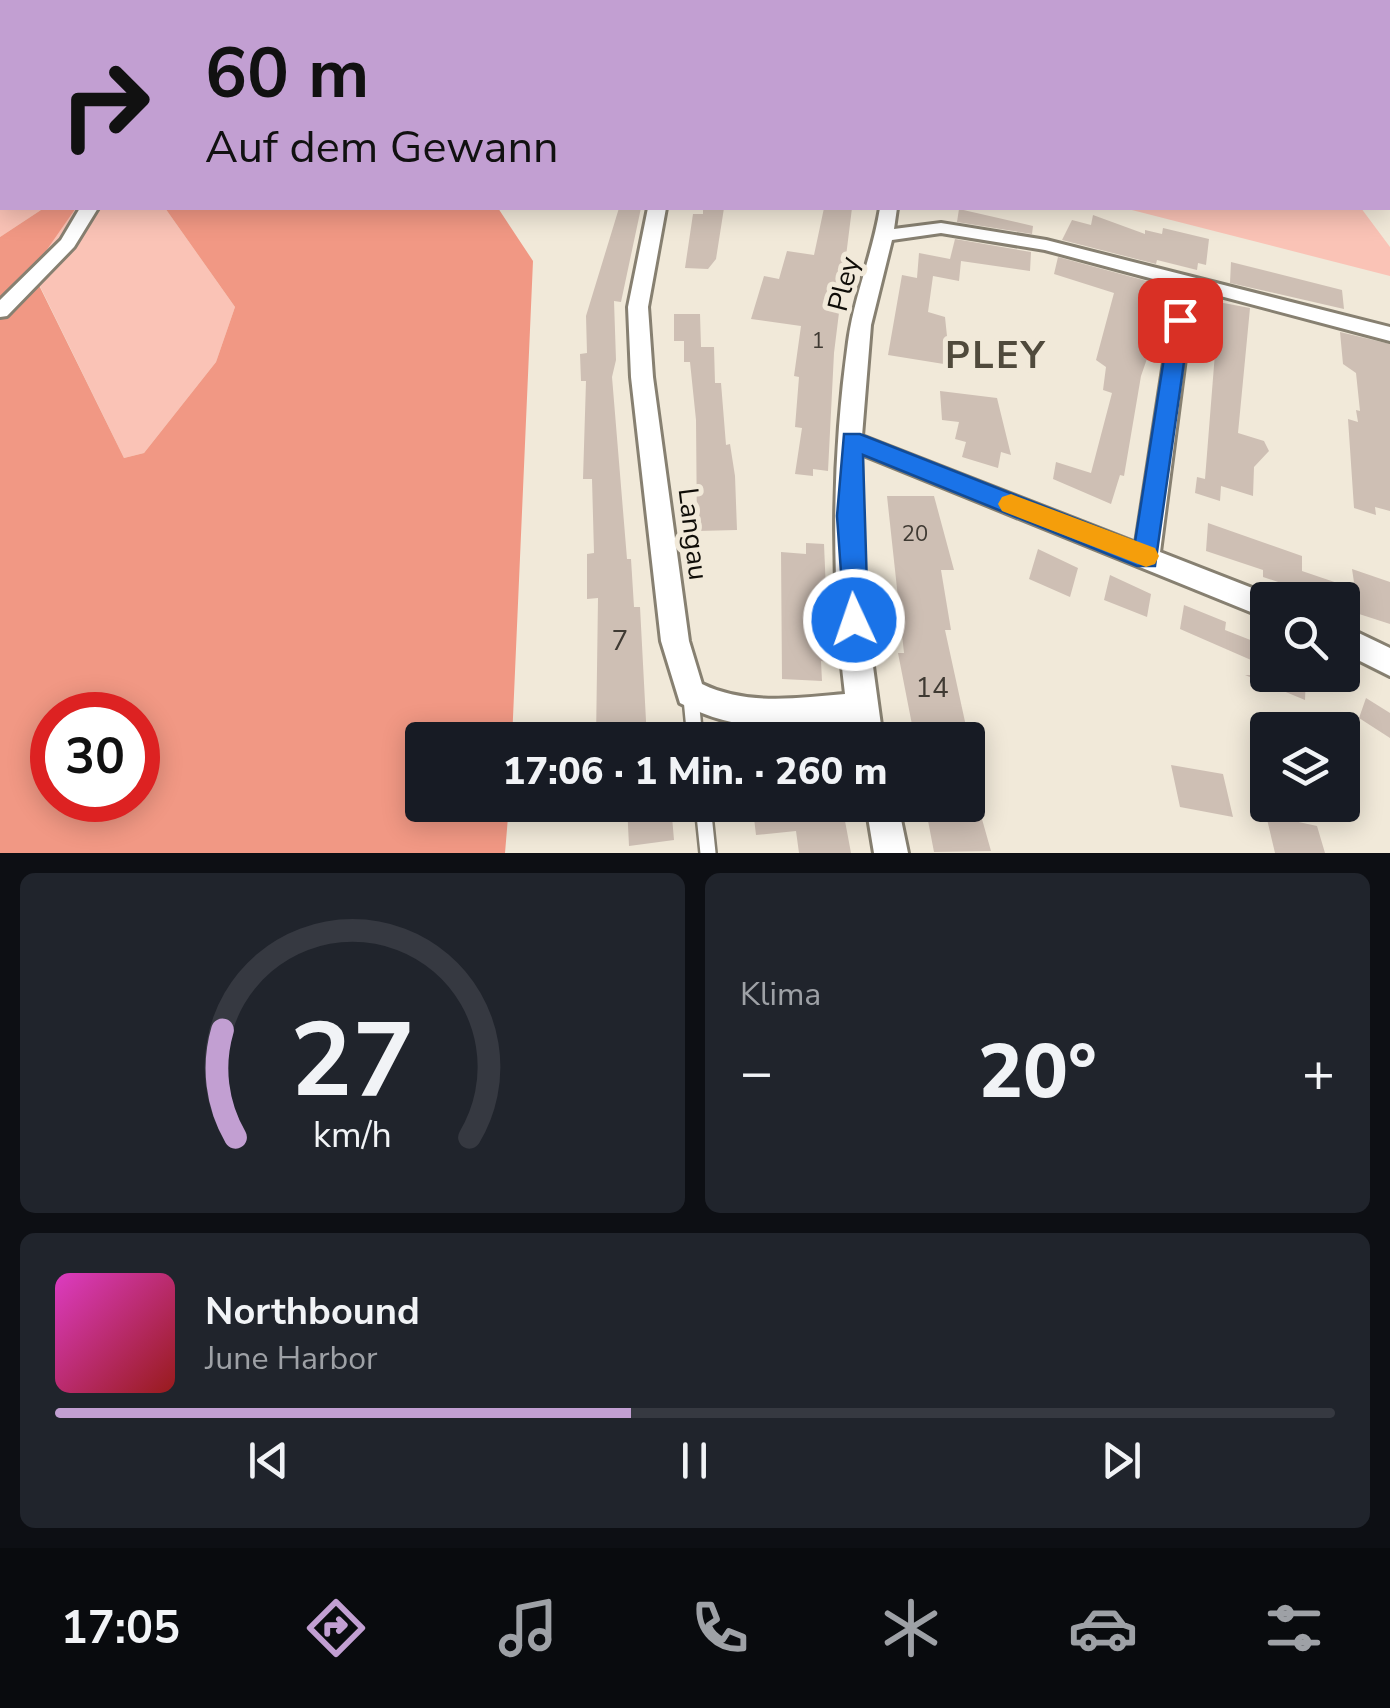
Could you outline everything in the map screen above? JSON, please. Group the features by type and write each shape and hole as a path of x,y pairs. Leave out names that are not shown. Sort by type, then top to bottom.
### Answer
{"street":[{"path":"0,311 68,242 87,210"},
{"name":"Langau","path":"657,210 638,307 642,376 675,641 690,694"},
{"name":"Pley","path":"864,722 850,516 852,440 858,338 885,236 888,210"},
{"path":"942,228 945,210"},
{"path":"885,236 942,228 1046,246 1390,334"},
{"path":"1146,558 1186,281"},
{"path":"852,440 1250,600"},
{"path":"1360,647 1390,662"},
{"path":"690,694 713,708 741,714 861,708"},
{"path":"885,822 891,853"}],"lane":[{"path":"690,694 694,722"},
{"path":"705,822 708,853"}],"shaded area":[{"path":"0,210 41,210 0,237"},
{"path":"41,210 75,210 32,271 124,458 144,453 216,362 235,307 166,210 499,210 533,261 513,722 405,722 405,822 508,822 505,853 0,853 0,237"},
{"path":"75,210 166,210 235,307 216,362 144,453 124,458 32,270"},
{"path":"1132,210 1362,210 1390,247 1390,276"}],"building":[{"path":"618,210 641,210 621,302 614,301 616,360 612,377 627,559 631,559 634,607 640,607 646,722 596,722 598,598 587,599 587,554 594,553 592,479 583,479 586,381 581,381 580,354 587,353 586,316"},
{"path":"703,210 724,210 716,259 708,269 685,268 693,214 703,214"},
{"path":"824,210 852,210 834,353 828,471 813,469 813,476 795,474 802,428 795,427 799,377 794,376 801,326 751,319 764,276 779,279 787,251 814,255"},
{"path":"959,210 963,210 1033,226 1032,234 957,222"},
{"path":"1093,215 1145,234 1145,230 1162,234 1163,228 1209,239 1206,265 1198,263 1197,270 1157,260 1156,264 1062,240 1072,220 1091,225"},
{"path":"955,239 1031,252 1030,271 961,261 959,281 933,276 928,312 945,317 950,365 888,355 902,275 917,278 919,253 950,259"},
{"path":"1058,257 1154,283 1143,348 1150,350 1141,376 1124,476 1120,475 1111,504 1053,479 1056,462 1091,473 1112,393 1103,390 1106,367 1096,360 1114,293 1054,274"},
{"path":"1231,262 1342,290 1344,309 1230,283"},
{"path":"1213,301 1250,308 1238,433 1264,441 1269,451 1254,467 1253,496 1221,486 1220,501 1195,493 1197,477 1205,479 1215,353 1209,342"},
{"path":"674,314 700,314 701,347 714,347 715,383 721,383 726,445 730,444 735,476 737,530 697,531 696,420 690,362 684,362 684,341 674,341"},
{"path":"1340,332 1390,344 1390,511 1375,507 1376,515 1354,508 1348,419 1358,422 1356,410 1360,411 1356,373 1343,364"},
{"path":"940,391 997,398 1011,455 1001,452 998,468 962,457 966,442 955,439 959,422 942,420"},
{"path":"887,496 934,496 954,570 941,570 951,630 945,630 965,722 911,722 898,653 904,653"},
{"path":"1208,523 1302,556 1302,571 1334,582 1278,582 1263,577 1263,570 1206,551"},
{"path":"806,543 824,544 829,662 821,661 822,681 782,679 781,552 806,554"},
{"path":"1038,549 1078,568 1070,597 1029,579"},
{"path":"1352,569 1390,582 1390,624 1360,614 1360,582 1354,582"},
{"path":"1110,575 1151,594 1147,617 1104,600"},
{"path":"1184,605 1226,622 1225,630 1250,640 1250,660 1180,629"},
{"path":"1286,692 1305,692 1305,700"},
{"path":"1366,698 1390,713 1390,738 1360,719"},
{"path":"1171,765 1223,774 1233,817 1180,807"},
{"path":"628,822 672,822 674,840 629,846"},
{"path":"754,822 845,822 851,853 799,853 796,831 756,835"},
{"path":"928,822 983,822 991,851 934,852"},
{"path":"1268,822 1317,826 1325,853 1275,853"}],"slow traffic":[{"path":"1011,504 1146,556"}],"district":[{"name":"PLEY","path":"996,355"}],"route":[{"path":"854,620 852,440 1146,558 1180,320"}]}
